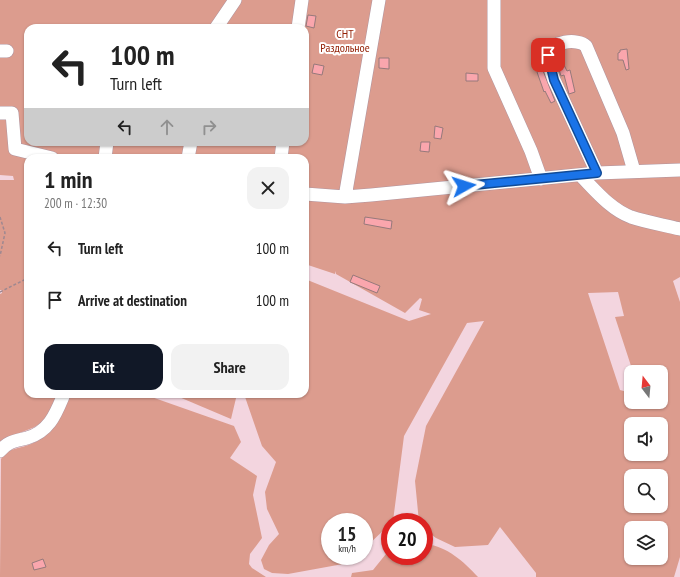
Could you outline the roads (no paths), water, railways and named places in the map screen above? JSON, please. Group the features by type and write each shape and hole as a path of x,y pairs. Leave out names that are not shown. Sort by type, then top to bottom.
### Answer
{"lane":[{"path":"219,24 236,0"},
{"path":"299,24 302,0"},
{"path":"345,197 379,0"},
{"path":"494,0 494,68 531,151 541,179"},
{"path":"597,173 554,80 548,55 550,49 556,45 576,41 586,46 623,134 634,171"},
{"path":"0,113 12,113 15,149 36,154"},
{"path":"309,194 345,197 597,173 680,170"},
{"path":"580,175 603,198 631,217 680,229"},
{"path":"0,451 10,442 29,437 47,426 54,418 62,398"}],"park label":[{"name":"СНТ Раздольное","path":"345,41"}]}
